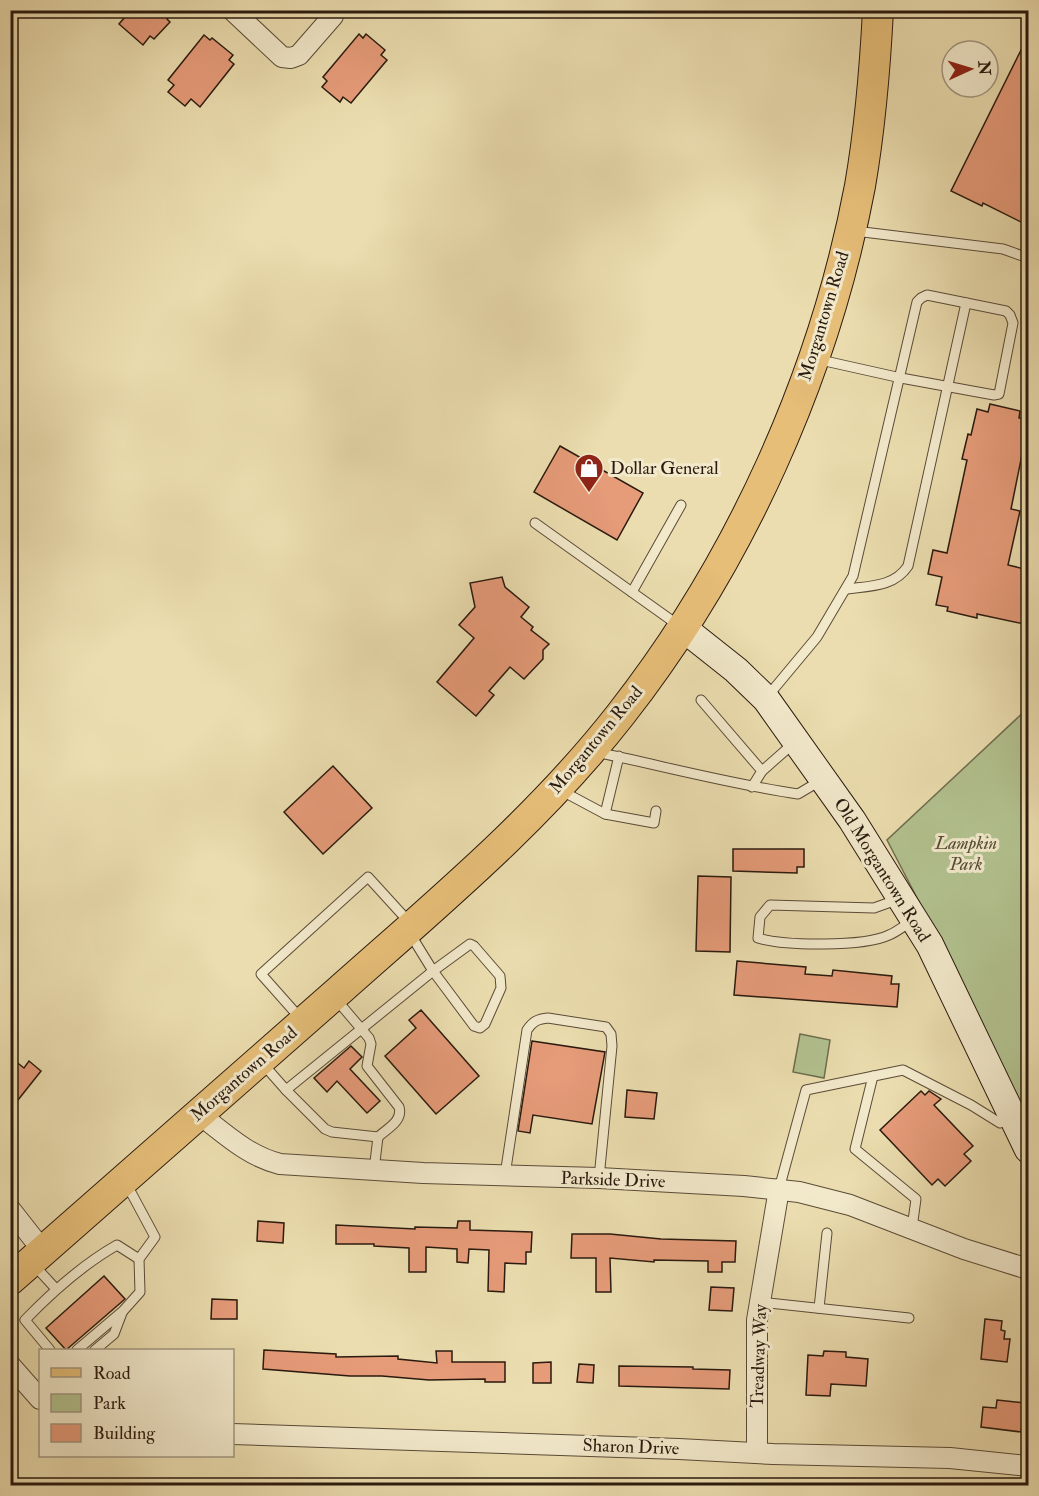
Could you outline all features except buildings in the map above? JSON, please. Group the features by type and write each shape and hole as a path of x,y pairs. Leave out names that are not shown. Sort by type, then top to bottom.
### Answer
{"main road":[{"name":"Morgantown Road","path":"28,1264 410,928 506,841 557,789 605,754 620,715 683,628 726,555 783,435 813,358 839,277 859,187 872,95 878,10"}],"street":[{"path":"232,10 282,57 291,58 299,55 333,16 334,10"},
{"name":"Old Morgantown Road","path":"683,628 736,670 766,699 823,779 908,909 944,973 1023,1133"},
{"name":"Parkside Drive","path":"199,1114 249,1152 268,1161 291,1166 599,1178 779,1189 825,1197 964,1249 1029,1269"},
{"name":"Treadway Way","path":"757,1453 757,1320 779,1189"},
{"path":"10,1209 28,1264"},
{"path":"10,1365 39,1398"},
{"name":"Sharon Drive","path":"234,1434 950,1458 1029,1466"}],"lane":[{"path":"849,231 1003,249 1029,258"},
{"path":"766,699 816,637 847,589 858,559 901,378 917,302 927,295 1006,311 1013,323 999,393 994,395 901,378 813,358"},
{"path":"847,589 880,585 894,580 902,576 908,566 966,303"},
{"path":"632,592 681,505"},
{"path":"535,523 683,628"},
{"path":"701,700 762,771"},
{"path":"752,787 762,771 796,740"},
{"path":"605,814 605,754 643,766 798,794 823,779"},
{"path":"557,789 605,814 654,823 656,811"},
{"path":"637,820 638,809"},
{"path":"286,1090 433,971 470,944 500,976 502,982 485,1024 480,1028 474,1026 433,971 410,928 368,877 261,974 304,1022"},
{"path":"770,905 908,909 887,936 844,944 772,943 758,938 760,917 770,905"},
{"path":"333,996 362,1029 371,1044 367,1066 399,1107 401,1113 399,1119 378,1137 374,1171"},
{"path":"505,1175 527,1030 539,1019 548,1018 606,1027 611,1034 612,1046 599,1178"},
{"path":"260,1060 325,1129 332,1132 378,1137"},
{"path":"779,1189 806,1090 903,1070 971,1105 1000,1123 1023,1133"},
{"path":"873,1076 855,1149 916,1199 912,1228"},
{"path":"78,1349 123,1311 140,1292 139,1259 155,1237 124,1180"},
{"path":"819,1308 827,1233"},
{"path":"49,1349 25,1320 56,1289 93,1258 117,1245 139,1259"},
{"path":"28,1264 56,1289"},
{"path":"760,1302 909,1318"},
{"path":"95,1349 114,1334 123,1311"}],"green space":[{"name":"Lampkin Park","path":"1028,708 1028,1118 887,840"},
{"path":"800,1034 830,1040 824,1078 793,1072"}],"place":[{"name":"Dollar General","path":"589,494"}]}
